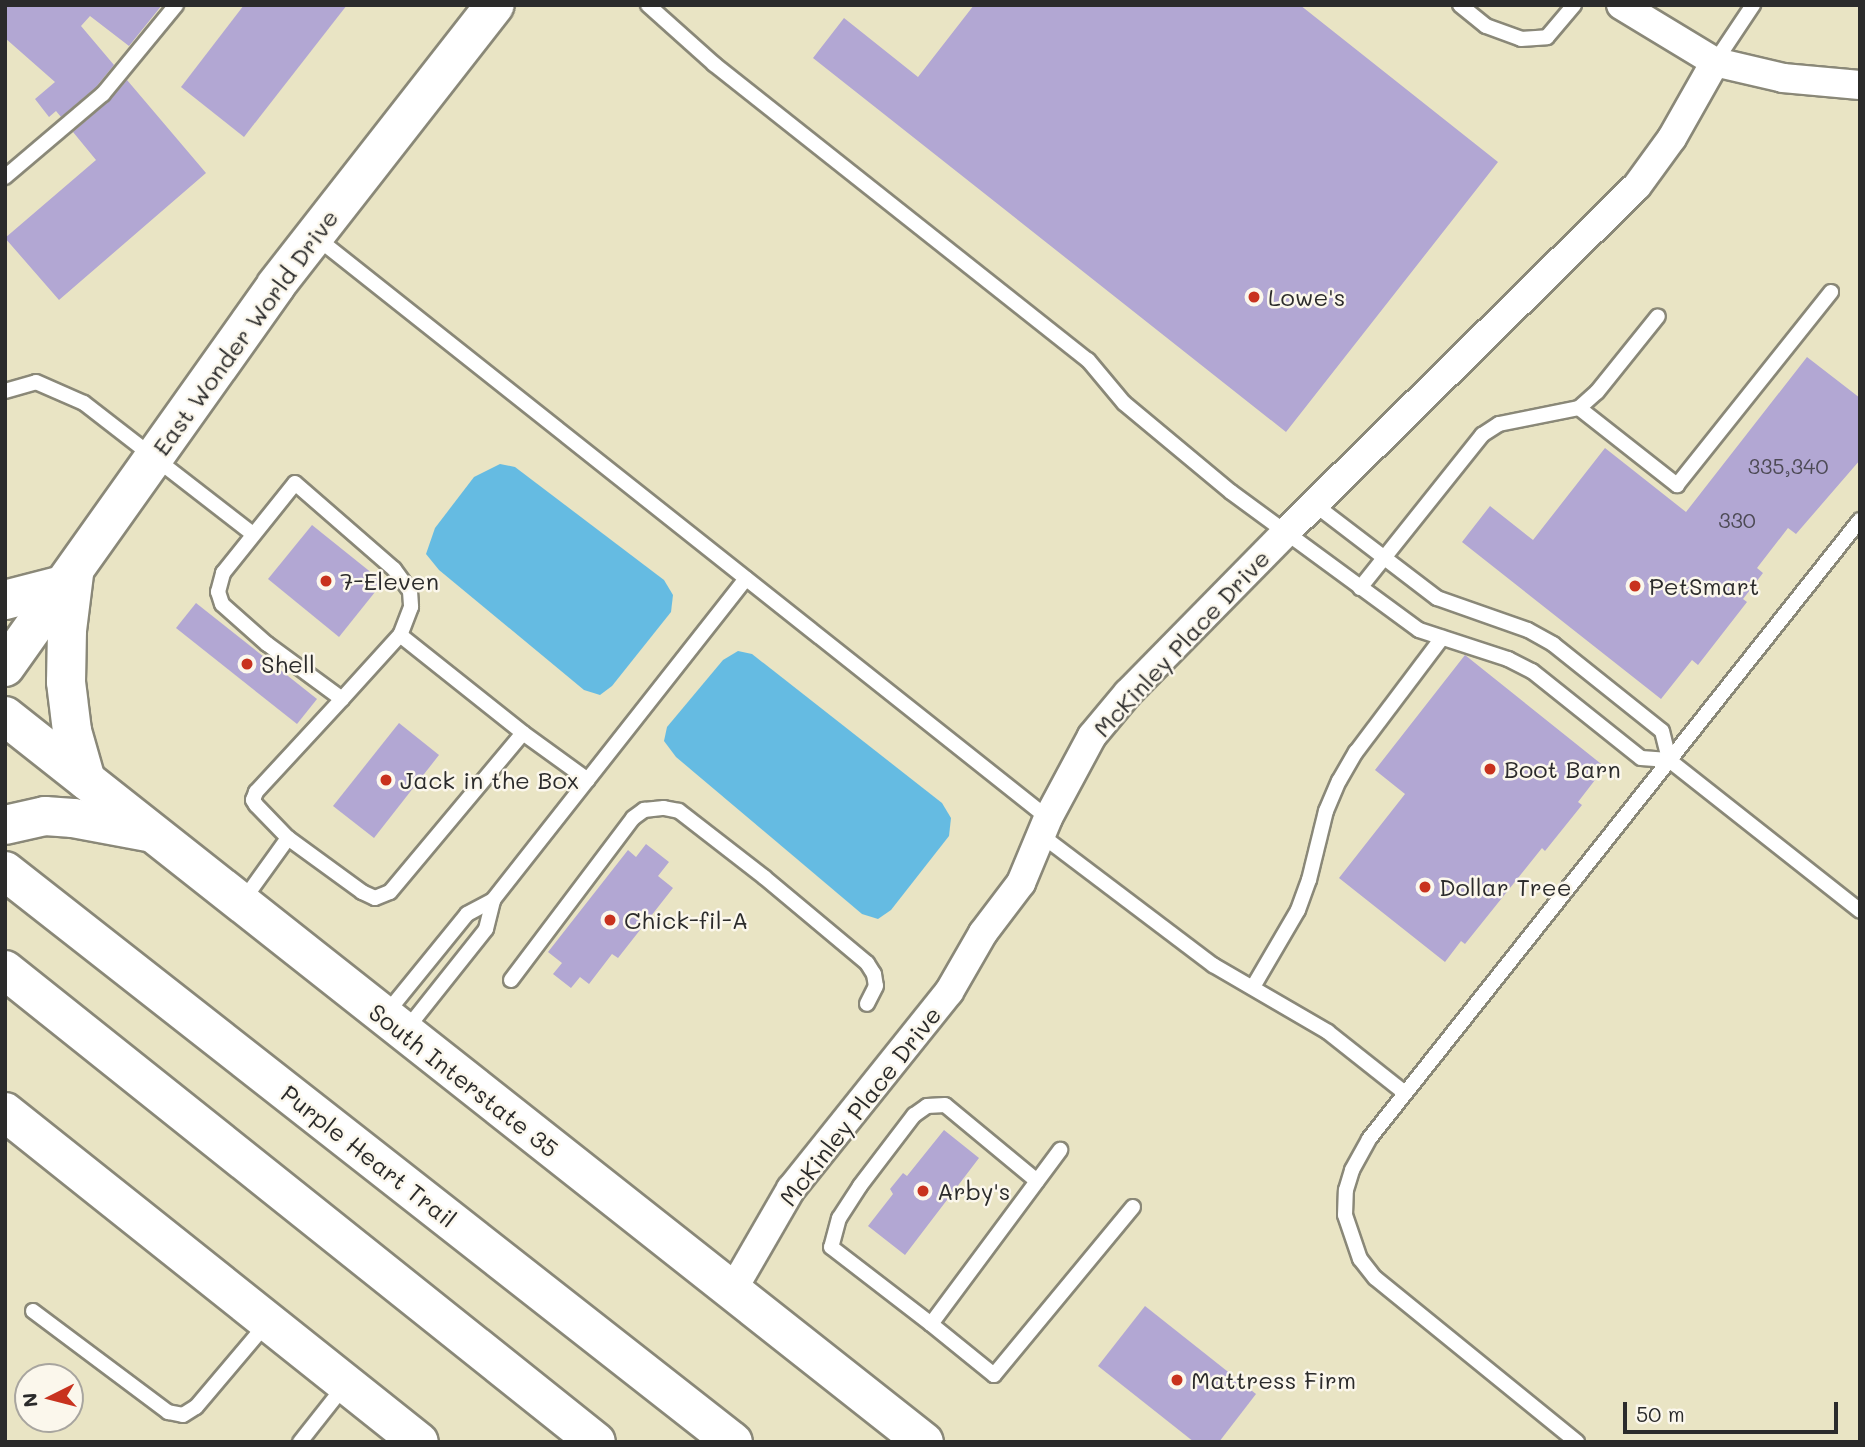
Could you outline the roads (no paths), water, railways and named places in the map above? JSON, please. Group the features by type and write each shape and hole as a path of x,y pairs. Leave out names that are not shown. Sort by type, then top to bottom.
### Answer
{"main road":[{"name":"East Wonder World Drive","path":"5,667 313,235 495,5"},
{"path":"5,600 69,577 66,682 72,731 86,780"},
{"name":"South Interstate 35","path":"5,716 924,1442"},
{"path":"5,825 45,816 74,818 153,833"},
{"name":"Purple Heart Trail","path":"5,870 733,1442"},
{"path":"5,970 596,1442"},
{"path":"5,1112 419,1442"}],"street":[{"path":"1621,5 1715,62 1783,78 1860,85"},
{"name":"McKinley Place Drive","path":"732,1291 791,1189 949,992 983,933 1021,883 1044,827 1092,736 1128,693 1286,532 1637,186 1672,138 1715,62"}],"lane":[{"path":"5,177 103,94 176,5"},
{"path":"648,5 714,64 1088,360 1143,420 1360,588 1419,629 1507,659 1532,671 1641,758 1669,760 1860,911"},
{"path":"1460,5 1486,26 1521,39 1547,37 1574,5"},
{"path":"1715,62 1753,5"},
{"path":"313,235 747,579 1213,965 1328,1032 1405,1093"},
{"path":"1579,408 1677,485 1830,292"},
{"path":"1360,588 1482,435 1499,424 1558,415 1579,408 1597,391 1658,316"},
{"path":"5,391 36,382 84,403 253,534"},
{"path":"342,699 267,644 222,604 218,592 223,573 295,483 394,569 410,591 411,607 400,635 342,699 256,792 253,800 288,838 362,892 375,898 390,892 523,733"},
{"path":"1314,504 1437,598 1528,630 1553,644 1662,731 1669,760"},
{"path":"1577,1442 1398,1299 1360,1259 1345,1215 1346,1190 1359,1153 1405,1093 1860,520"},
{"path":"394,1024 467,914 493,900 747,579"},
{"path":"400,635 523,733 588,780"},
{"path":"1253,987 1298,910 1309,880 1325,811 1339,781 1356,752 1442,638"},
{"path":"511,980 634,818 644,810 664,808 679,811 867,963 874,974 876,986 867,1004"},
{"path":"241,903 288,838"},
{"path":"394,1024 486,929 493,900"},
{"path":"1037,1181 945,1105 927,1105 914,1115 880,1158 839,1218 831,1247 994,1375 1133,1207"},
{"path":"931,1324 1060,1150"},
{"path":"33,1311 168,1412 183,1415 196,1407 268,1322"},
{"path":"300,1442 346,1384"}],"water":[{"path":"500,464 515,467 664,580 673,595 671,612 612,686 600,695 584,690 439,570 426,554 435,528 474,477"},
{"path":"738,651 752,654 942,803 951,818 949,836 891,910 878,919 862,914 676,757 664,741 667,727 723,660"}],"place":[{"name":"Lowe's","path":"1254,297"},
{"name":"7-Eleven","path":"326,581"},
{"name":"PetSmart","path":"1635,586"},
{"name":"Shell","path":"247,664"},
{"name":"Boot Barn","path":"1490,769"},
{"name":"Jack in the Box","path":"386,780"},
{"name":"Dollar Tree","path":"1425,887"},
{"name":"Chick-fil-A","path":"610,920"},
{"name":"Arby's","path":"923,1191"},
{"name":"Mattress Firm","path":"1177,1380"}]}
